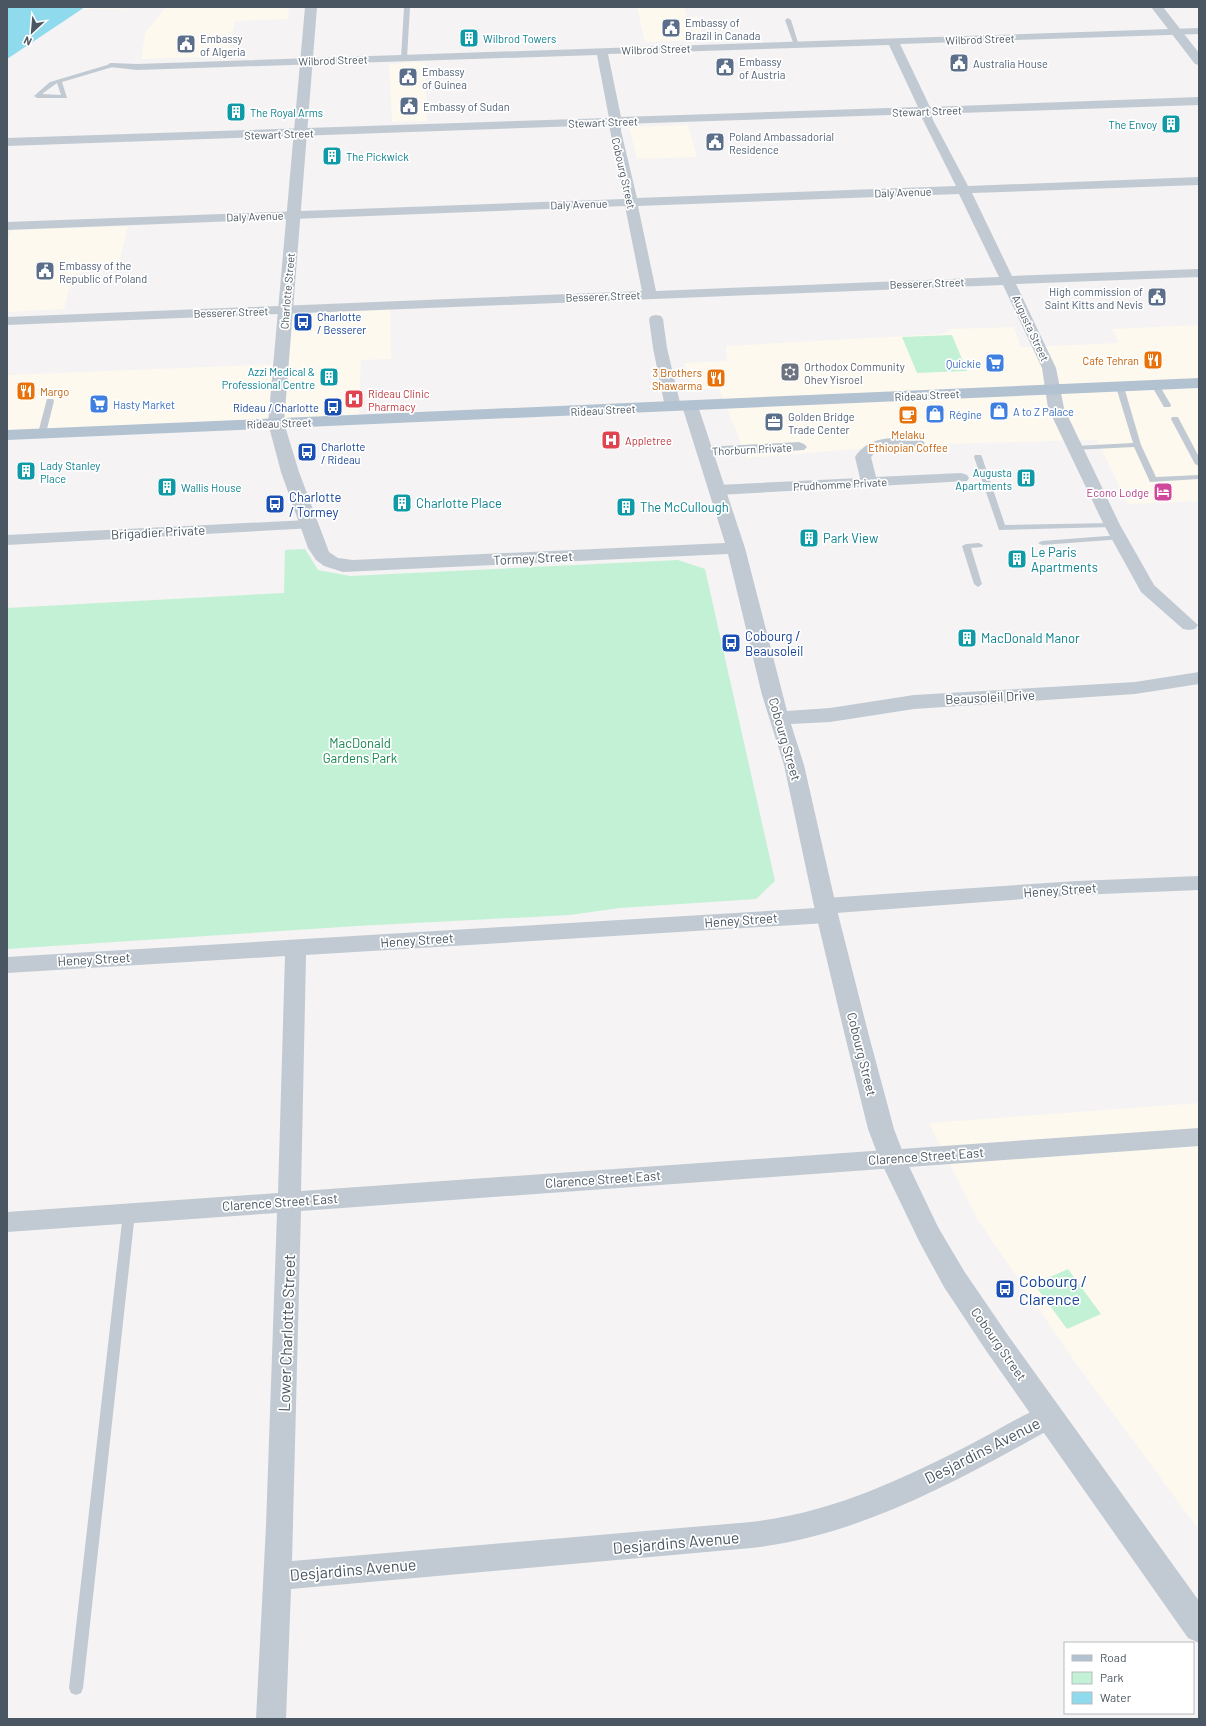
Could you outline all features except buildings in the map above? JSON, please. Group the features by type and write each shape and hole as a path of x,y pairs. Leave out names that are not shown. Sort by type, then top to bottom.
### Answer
{"main road":[{"name":"Rideau Street","path":"7,435 1199,383"}],"street":[{"name":"Charlotte Street","path":"311,7 276,423 308,525 322,556 331,562"},
{"path":"1156,7 1199,61"},
{"name":"Wilbrod Street","path":"114,65 137,67 1199,31"},
{"name":"Augusta Street","path":"893,42 923,104 927,120 964,190 1050,368 1056,408 1116,531 1147,588 1189,625"},
{"name":"Cobourg Street","path":"602,51 615,112 615,131 650,295"},
{"name":"Stewart Street","path":"7,142 1199,101"},
{"name":"Daly Avenue","path":"7,226 293,214 1199,181"},
{"name":"Besserer Street","path":"7,321 1199,272"},
{"path":"656,319 660,348 672,407"},
{"name":"Cobourg Street","path":"690,406 736,548 772,695 794,765 826,910 881,1129 892,1158 929,1235 954,1279 997,1344 1050,1416 1199,1627"},
{"path":"869,482 863,457 868,450 879,445 917,443"},
{"name":"Thorburn Private","path":"705,452 798,447"},
{"name":"Prudhomme Private","path":"718,490 961,478"},
{"name":"Brigadier Private","path":"7,540 308,525"},
{"name":"Tormey Street","path":"331,562 343,566 353,566 736,548"},
{"name":"Beausoleil Drive","path":"780,718 830,715 914,702 1115,690 1167,684 1199,678"},
{"name":"Heney Street","path":"7,965 296,948 826,910 1077,888 1199,883"},
{"name":"Lower Charlotte Street","path":"271,1719 278,1576 290,1201 296,948"},
{"name":"Clarence Street East","path":"7,1222 1199,1136"},
{"name":"Desjardins Avenue","path":"278,1576 751,1535 801,1528 887,1497 994,1446 1050,1416"}],"lane":[{"path":"404,58 406,7"},
{"path":"788,20 797,45"},
{"path":"59,81 65,97 37,96 52,83 114,65"},
{"path":"1155,385 1167,405"},
{"path":"1120,386 1137,445 1154,480 1199,477"},
{"path":"42,433 50,401"},
{"path":"1175,418 1199,464"},
{"path":"1076,448 1137,445"},
{"path":"978,457 1002,528 1116,531"},
{"path":"1042,543 1116,531"},
{"path":"978,584 966,546 979,545"},
{"path":"76,1688 129,1213"}],"shaded area":[{"name":"Embassy of Algeria","path":"85,7 289,7 288,19 235,21 227,56 141,59 145,33 165,8 82,9"},
{"name":"Embassy of Brazil in Canada","path":"637,7 684,7 687,17 697,17 704,40 645,42"},
{"path":"425,62 427,121 392,122 389,64"},
{"path":"688,125 697,157 637,159 629,127"},
{"name":"Embassy of the Republic of Poland","path":"128,226 118,267 83,268 82,273 73,274 64,309 7,312 7,245 11,230"},
{"path":"390,305 391,359 361,360 359,420 7,435 7,375 281,364 285,309"},
{"path":"1199,325 1199,501 1128,504 1097,440 903,445 747,458 719,389 694,389 684,363 727,361 726,346 942,334 951,329 1013,327 1021,347 1119,343 1112,329"},
{"path":"1199,1103 1199,1530 1075,1362 978,1220 929,1123"}],"green space":[{"path":"952,335 967,371 917,373 902,337"},
{"name":"MacDonald Gardens Park","path":"305,549 318,570 350,576 678,560 705,569 775,881 756,899 620,908 570,915 357,926 7,949 7,608 284,593 285,550"},
{"path":"1068,1269 1101,1314 1067,1329 1034,1284"}],"water":[{"path":"7,7 85,7 7,59"}],"place":[{"name":"Embassy of Brazil in Canada","path":"671,28"},
{"name":"Wilbrod Towers","path":"469,38"},
{"name":"Embassy of Algeria","path":"186,44"},
{"name":"Australia House","path":"959,63"},
{"name":"Embassy of Austria","path":"725,67"},
{"name":"Embassy of Guinea","path":"408,77"},
{"name":"Embassy of Sudan","path":"409,106"},
{"name":"The Royal Arms","path":"236,112"},
{"name":"The Envoy","path":"1171,124"},
{"name":"Poland Ambassadorial Residence","path":"715,142"},
{"name":"The Pickwick","path":"332,156"},
{"name":"Embassy of the Republic of Poland","path":"45,271"},
{"name":"High commission of Saint Kitts and Nevis","path":"1157,297"},
{"name":"Charlotte / Besserer","path":"303,322"},
{"name":"Cafe Tehran","path":"1153,360"},
{"name":"Quickie","path":"995,363"},
{"name":"Orthodox Community Ohev Yisroel","path":"790,372"},
{"name":"Azzi Medical & Professional Centre","path":"329,377"},
{"name":"3 Brothers Shawarma","path":"716,378"},
{"name":"Margo","path":"26,391"},
{"name":"Rideau Clinic Pharmacy","path":"354,399"},
{"name":"Hasty Market","path":"99,404"},
{"name":"Rideau / Charlotte","path":"333,407"},
{"name":"A to Z Palace","path":"999,411"},
{"name":"Régine","path":"935,414"},
{"name":"Melaku Ethiopian Coffee","path":"908,415"},
{"name":"Golden Bridge Trade Center","path":"774,422"},
{"name":"Appletree","path":"611,440"},
{"name":"Charlotte / Rideau","path":"307,452"},
{"name":"Lady Stanley Place","path":"26,471"},
{"name":"Augusta Apartments","path":"1026,478"},
{"name":"Wallis House","path":"167,487"},
{"name":"Econo Lodge","path":"1163,492"},
{"name":"Charlotte Place","path":"402,503"},
{"name":"Charlotte / Tormey","path":"275,504"},
{"name":"The McCullough","path":"626,507"},
{"name":"Park View","path":"809,538"},
{"name":"Le Paris Apartments","path":"1017,559"},
{"name":"MacDonald Manor","path":"967,638"},
{"name":"Cobourg / Beausoleil","path":"731,643"},
{"name":"Cobourg / Clarence","path":"1005,1289"}]}
